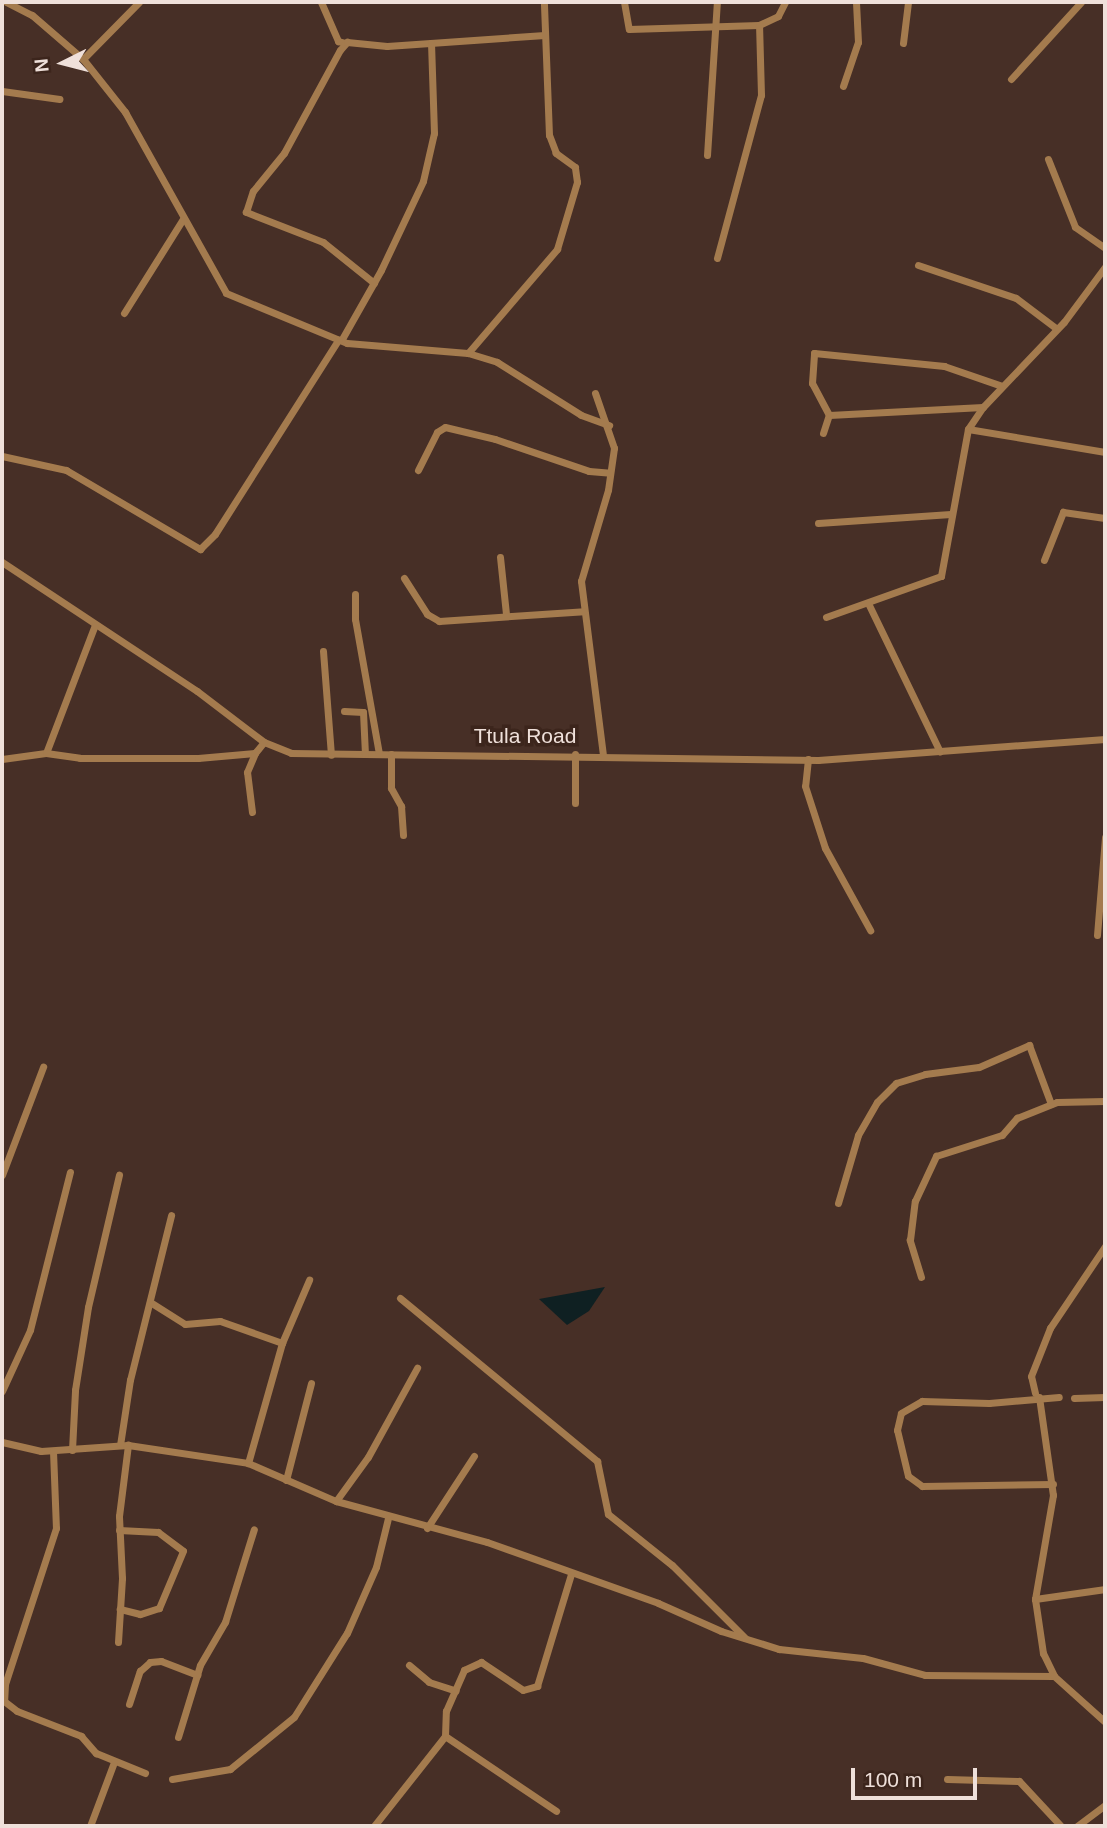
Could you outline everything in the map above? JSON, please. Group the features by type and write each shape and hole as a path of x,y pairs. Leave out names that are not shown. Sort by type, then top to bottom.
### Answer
{"street":[{"path":"6,2 32,15 83,59 125,112 226,293 347,343 468,353 497,362 581,415 609,425"},
{"path":"83,59 139,2"},
{"path":"321,2 338,41 345,43 431,43 545,35"},
{"path":"468,353 557,250 568,222 576,173 556,153 550,135 544,2"},
{"path":"624,2 629,29 759,25 778,16 785,2"},
{"path":"707,155 718,26 717,2"},
{"path":"843,86 858,41 856,2"},
{"path":"903,43 908,2"},
{"path":"1011,79 1081,2"},
{"path":"716,258 745,167 761,95 759,25"},
{"path":"345,43 284,153 253,191 246,212 323,242 374,284"},
{"path":"2,456 66,470 200,549 215,534 374,284 423,181 433,133 431,43"},
{"path":"2,91 59,99"},
{"path":"1048,159 1075,227 1105,248"},
{"path":"124,313 183,219"},
{"path":"918,265 1016,299 1057,329"},
{"path":"826,617 941,576 968,429 983,407 1057,329 1105,267"},
{"path":"823,433 829,415 812,383 814,353 944,366 1002,386"},
{"path":"595,393 609,425 614,448 610,473 583,566 584,611 603,754"},
{"path":"829,415 983,407"},
{"path":"418,470 437,432 445,427 495,439 580,469 610,473"},
{"path":"968,429 1105,452"},
{"path":"1044,561 1063,512 1105,518"},
{"path":"818,523 951,514"},
{"path":"500,557 506,614"},
{"name":"Ttula Road","path":"2,562 197,691 264,742 291,752 331,755 603,754 808,760 1105,739"},
{"path":"404,578 427,614 439,621 506,614 584,611"},
{"path":"355,594 355,619 379,754"},
{"path":"868,603 940,752"},
{"path":"46,752 95,625"},
{"path":"323,651 331,755"},
{"path":"344,711 363,712 365,754"},
{"path":"251,812 247,772 255,753 264,742"},
{"path":"2,759 46,752 80,758 173,759 255,753"},
{"path":"391,754 391,788 401,806 403,835"},
{"path":"575,754 575,803"},
{"path":"808,760 805,786 825,848 870,930"},
{"path":"1097,935 1105,837"},
{"path":"838,1203 858,1135 877,1101 896,1083 925,1074 979,1067 1029,1045 1051,1104"},
{"path":"2,1175 43,1067"},
{"path":"921,1277 911,1240 915,1201 926,1169 936,1156 1002,1135 1017,1118 1051,1104 1105,1101"},
{"path":"2,1391 30,1330 70,1172"},
{"path":"72,1450 75,1390 88,1307 119,1175"},
{"path":"118,1642 120,1530 130,1380 171,1214"},
{"path":"1105,1246 1050,1328 1031,1377 1037,1395 1053,1484 1052,1516 1037,1572 1035,1599 1043,1653 1054,1676 1105,1723"},
{"path":"248,1463 282,1343 309,1280"},
{"path":"400,1298 597,1461 608,1514 672,1565 748,1640"},
{"path":"150,1302 185,1324 220,1321 282,1343"},
{"path":"336,1501 368,1457 417,1368"},
{"path":"286,1480 311,1383"},
{"path":"1053,1484 922,1486 908,1476 897,1430 901,1413 922,1401 989,1403 1037,1395 1059,1397"},
{"path":"1074,1398 1105,1397"},
{"path":"2,1442 24,1450 53,1451 124,1445 248,1463 336,1501 388,1518 487,1542 570,1574 658,1603 748,1640 863,1658 925,1675 1054,1676"},
{"path":"53,1451 54,1538 3,1681 2,1696 11,1708 81,1735 96,1753 145,1773"},
{"path":"427,1528 474,1456"},
{"path":"172,1779 230,1769 294,1717 347,1633 379,1558 388,1518"},
{"path":"178,1737 197,1675 225,1622 254,1529"},
{"path":"120,1530 158,1532 183,1551 159,1608 140,1614 120,1609"},
{"path":"374,1826 445,1735 446,1711 464,1670 481,1662 523,1689 537,1686 570,1574"},
{"path":"1035,1599 1105,1589"},
{"path":"129,1704 140,1671 153,1661 197,1675"},
{"path":"409,1665 429,1682 456,1691"},
{"path":"445,1735 556,1811"},
{"path":"90,1826 114,1762"},
{"path":"947,1779 1019,1781 1061,1826"},
{"path":"1077,1826 1105,1805"}],"shaded area":[{"path":"605,1287 589,1311 567,1325 539,1299"}]}
